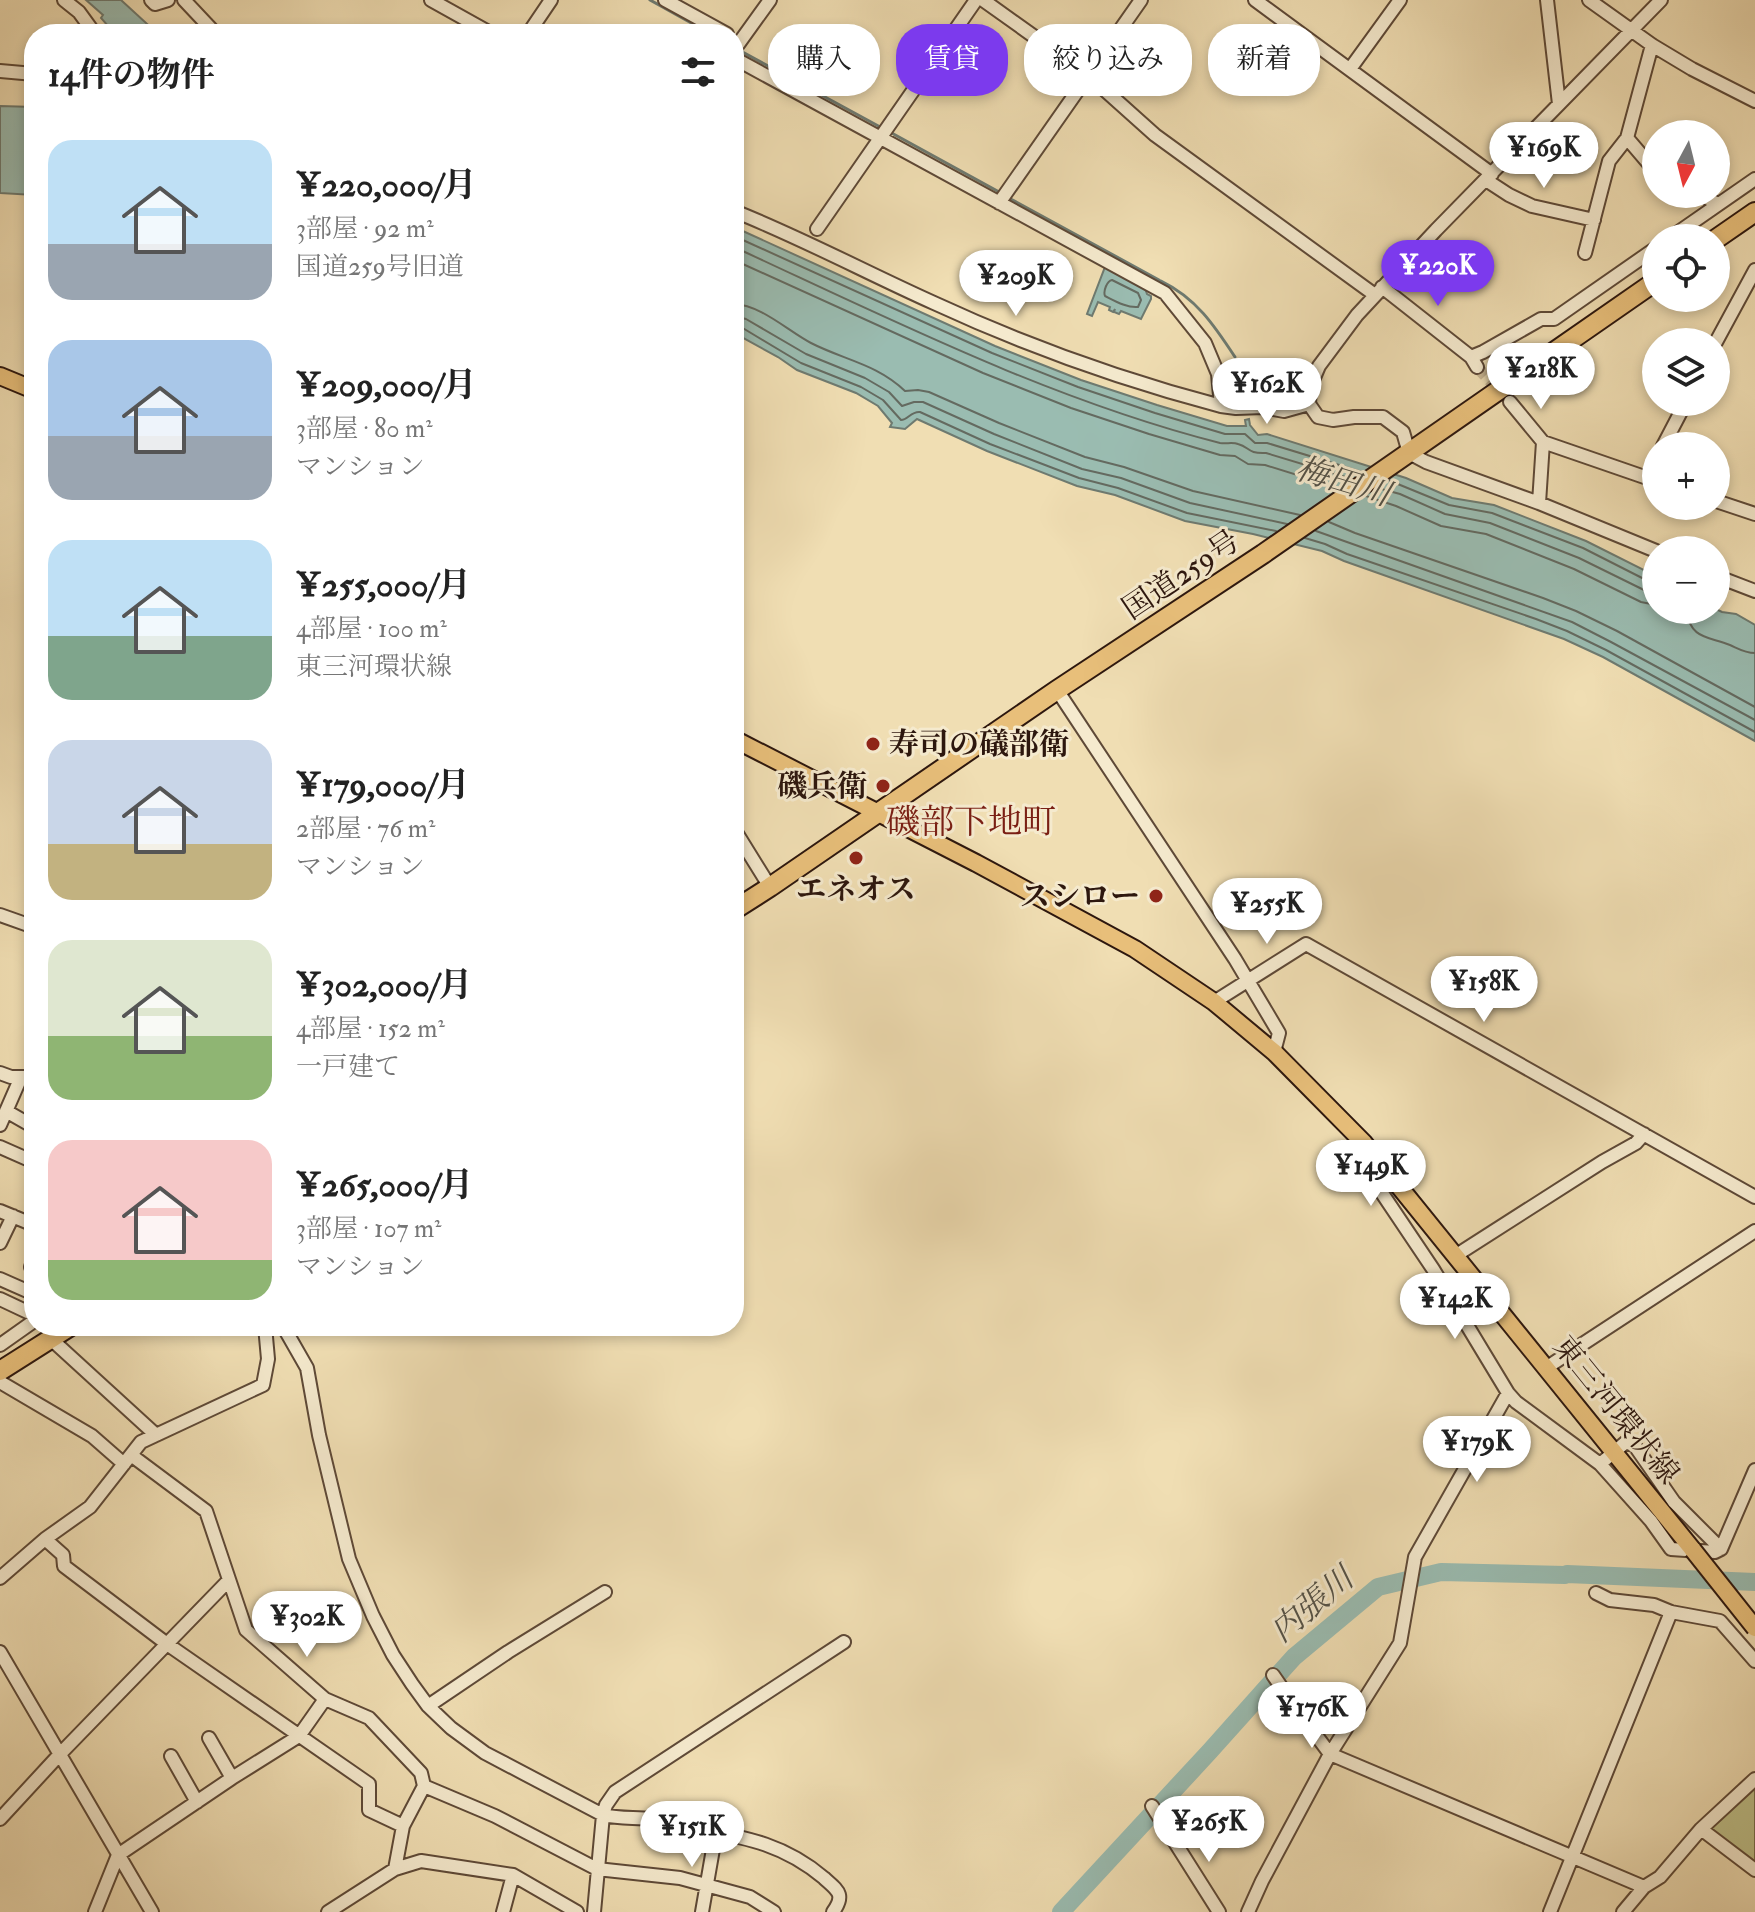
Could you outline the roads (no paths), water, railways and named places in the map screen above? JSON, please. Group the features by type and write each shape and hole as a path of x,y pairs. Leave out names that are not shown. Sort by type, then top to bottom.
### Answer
{"highway":[{"path":"1730,229 1755,212"},
{"name":"国道259号","path":"744,904 1263,554 1642,290"},
{"path":"0,1371 56,1336"}],"main road":[{"path":"0,376 24,386"},
{"name":"東三河環状線","path":"744,744 976,863 1135,949 1214,1002 1274,1052 1364,1143 1755,1628"}],"street":[{"path":"64,0 88,24"},
{"path":"151,0 155,4 168,0"},
{"path":"184,0 207,24"},
{"path":"431,0 474,24"},
{"path":"535,24 551,0"},
{"path":"665,0 709,24"},
{"path":"744,34 770,0"},
{"path":"817,229 976,0"},
{"path":"983,0 1024,29"},
{"path":"1124,24 1141,0"},
{"path":"1255,0 1350,69 1509,195 1532,206 1594,220"},
{"path":"1350,69 1400,0"},
{"path":"1547,0 1559,104"},
{"path":"1589,0 1652,45 1755,101"},
{"path":"1642,545 1426,462 1409,453 1403,432 1383,417 1333,420 1318,417 1309,404 1310,387 1319,366 1357,315 1661,0"},
{"path":"1585,253 1609,161 1627,138 1652,45"},
{"path":"744,63 883,131 1165,293 1205,343 1218,374 1221,406"},
{"path":"0,71 24,73"},
{"path":"1003,198 1073,96"},
{"path":"1111,96 1155,135 1379,291 1474,362 1483,352 1541,319 1554,319 1642,258"},
{"path":"1627,138 1642,156"},
{"path":"1730,196 1755,179"},
{"path":"1690,224 1712,208"},
{"path":"744,216 937,305 1077,363 1221,406 1284,411 1309,404"},
{"path":"1724,328 1755,270"},
{"path":"1613,278 1626,301"},
{"path":"1745,288 1755,298"},
{"path":"1510,402 1543,442 1642,477"},
{"path":"1539,503 1543,442"},
{"path":"1730,506 1755,514"},
{"path":"1730,581 1755,591"},
{"path":"1057,690 1235,959 1279,1033 1274,1052"},
{"path":"744,845 770,887"},
{"path":"0,915 24,923"},
{"path":"1214,1002 1306,944 1755,1197"},
{"path":"0,1073 24,1077"},
{"path":"0,1125 24,1083"},
{"path":"6,1111 24,1121"},
{"path":"1455,1256 1636,1143 1644,1134"},
{"path":"1364,1143 1357,1156 1433,1269 1508,1393 1600,1464 1651,1521 1671,1549 1715,1552 1721,1549 1755,1470"},
{"path":"0,1147 24,1158"},
{"path":"0,1243 6,1213"},
{"path":"1546,1368 1755,1231"},
{"path":"0,1279 24,1290"},
{"path":"0,1299 24,1310"},
{"path":"0,1345 24,1328"},
{"path":"0,1578 45,1539 90,1507 141,1442 263,1385 268,1359 266,1336"},
{"path":"289,1336 307,1368 319,1435 349,1559 393,1655 428,1706 485,1753 603,1815 617,1819 651,1818 771,1845 813,1869 836,1889 840,1895 833,1912"},
{"path":"51,1339 156,1435"},
{"path":"0,1382 92,1436 206,1511 246,1630 325,1699 369,1718 421,1773 424,1786 403,1826 395,1869"},
{"path":"1248,1912 1330,1754 1400,1643 1415,1557 1508,1393"},
{"path":"1600,1464 1626,1442 1635,1446 1674,1502 1721,1549"},
{"path":"45,1539 63,1555 64,1566 167,1644 369,1784 369,1810 403,1826"},
{"path":"0,1556 13,1565"},
{"path":"0,1819 229,1580"},
{"path":"428,1706 605,1592"},
{"path":"1596,1593 1610,1600 1654,1605 1671,1612 1720,1621 1755,1621"},
{"path":"1550,1912 1671,1612"},
{"path":"1720,1621 1755,1661"},
{"path":"594,1912 603,1815 612,1796 844,1642"},
{"path":"0,1652 152,1912"},
{"path":"1273,1675 1330,1754 1644,1887"},
{"path":"95,1912 118,1855 299,1736 325,1699"},
{"path":"209,1738 232,1778"},
{"path":"171,1756 197,1802"},
{"path":"1623,1912 1644,1887 1660,1877 1701,1829 1755,1779"},
{"path":"424,1786 495,1816 597,1869 680,1878 750,1897 774,1912"},
{"path":"1152,1806 1219,1912"},
{"path":"1701,1829 1755,1870"},
{"path":"702,1912 716,1832"},
{"path":"328,1912 395,1869 421,1861 513,1875 577,1912"},
{"path":"503,1912 513,1875"}],"water":[{"path":"86,0 121,0 147,24 106,24 101,18 103,15"},
{"path":"0,106 24,107 24,194 0,193"},
{"name":"梅田川","path":"744,232 995,346 1081,380 1227,426 1246,426 1245,420 1249,419 1258,435 1267,434 1406,478 1452,498 1494,505 1586,541 1642,569 1642,624 1730,624 1730,613 1736,614 1755,625 1755,741 1603,657 1564,639 1322,551 1185,521 1115,495 1077,486 987,451 917,419 905,429 890,427 892,423 878,406 856,393 797,370 744,338"},
{"path":"1105,267 1145,288 1151,296 1141,319 1121,311 1119,314 1114,312 1115,309 1113,312 1109,310 1110,307 1098,302 1092,316 1087,314"}],"waterway":[{"path":"650,0 693,24"},
{"path":"744,53 882,128"},
{"path":"888,131 1001,193"},
{"path":"1007,197 1158,282"},
{"path":"1161,281 1194,304 1212,323 1235,357"},
{"name":"内張川","path":"1061,1912 1294,1657 1378,1587 1441,1572 1755,1582"}],"tunnel":[{"path":"1477,367 1503,394"}],"place":[{"name":"寿司の礒部衛","path":"873,744"},
{"name":"磯兵衛","path":"883,786"},
{"name":"エネオス","path":"856,858"},
{"name":"スシロー","path":"1156,896"}],"district":[{"name":"磯部下地町","path":"971,822"}]}
